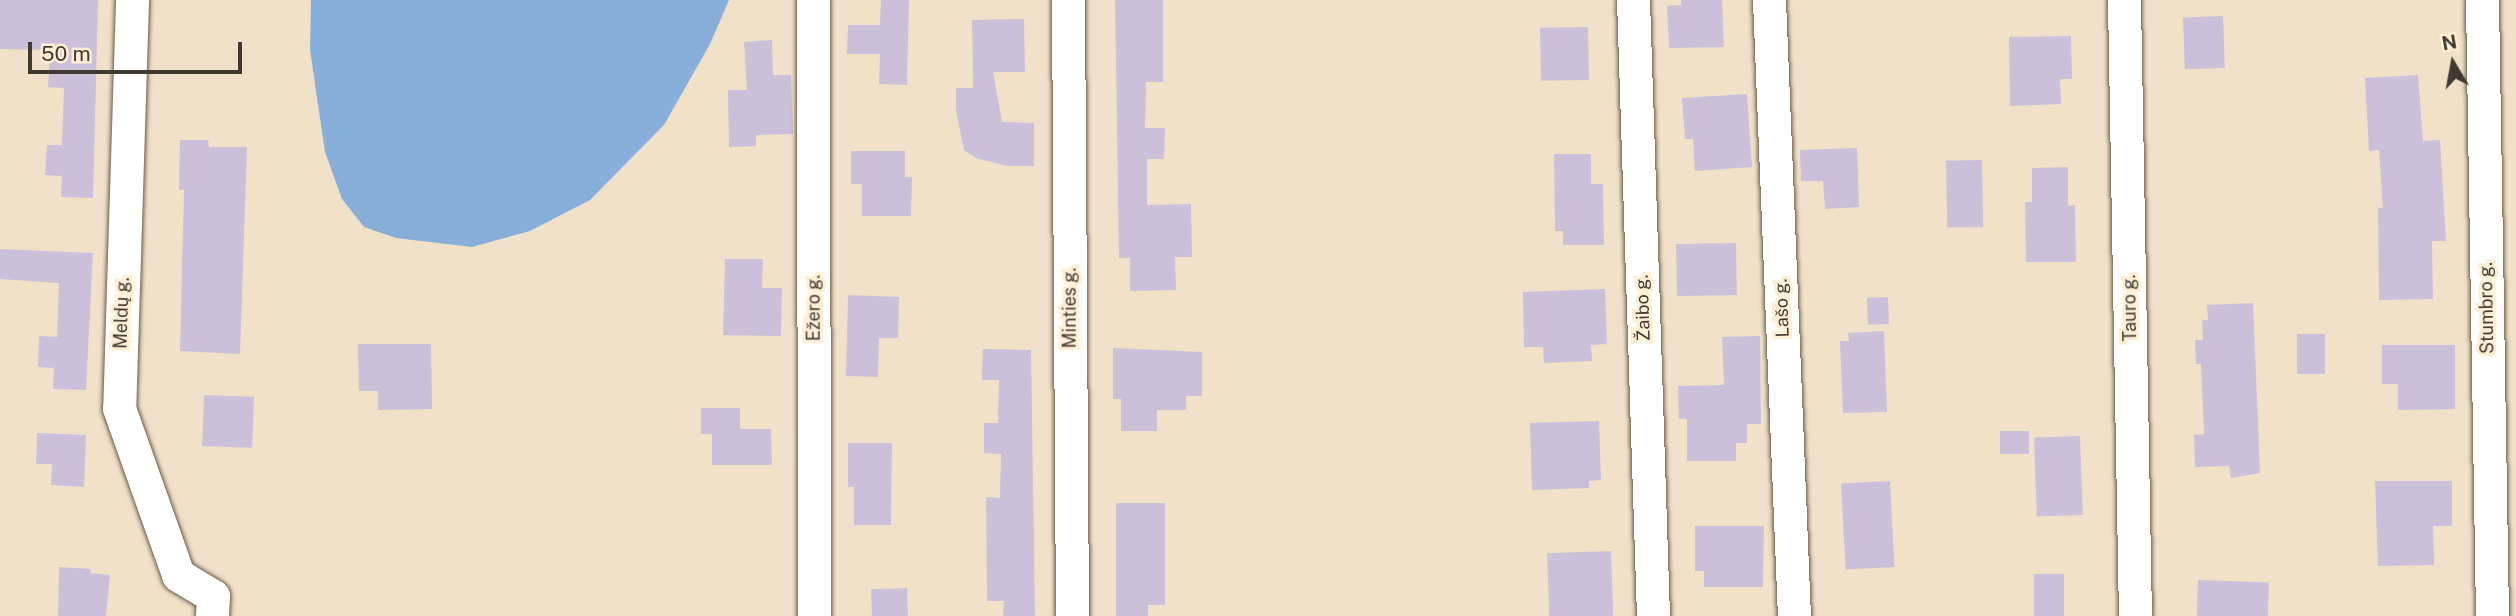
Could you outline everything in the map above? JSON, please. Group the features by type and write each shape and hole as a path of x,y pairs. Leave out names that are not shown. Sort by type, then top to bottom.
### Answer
{"street":[{"name":"Ežero g.","path":"813,0 814,616"},
{"name":"Minties g.","path":"1068,0 1072,616"},
{"name":"Žaibo g.","path":"1633,0 1653,616"},
{"name":"Lašo g.","path":"1769,0 1794,616"},
{"name":"Tauro g.","path":"2124,0 2135,616"},
{"name":"Stumbro g.","path":"2482,0 2492,616"},
{"name":"Meldų g.","path":"132,1 119,408 178,575 213,606"}],"water":[{"path":"311,0 729,0 710,44 664,125 590,200 530,231 472,247 396,238 364,227 342,199 325,152 310,50"}],"building":[{"path":"0,0 98,0 93,198 61,197 62,176 45,175 47,145 62,145 64,88 48,87 50,50 0,49"},
{"path":"881,0 909,0 907,85 879,84 880,54 847,54 848,25 880,25"},
{"path":"1115,0 1163,0 1163,82 1146,82 1145,128 1165,128 1164,159 1147,159 1147,205 1191,204 1192,257 1175,257 1176,290 1130,291 1130,258 1119,258"},
{"path":"1681,0 1722,0 1724,47 1669,48 1667,6 1681,5"},
{"path":"2223,16 2225,68 2185,69 2183,17"},
{"path":"1024,19 1025,72 993,72 1002,122 1034,123 1034,166 1007,166 976,158 964,150 956,111 956,88 973,88 972,20"},
{"path":"1588,27 1589,80 1541,81 1540,28"},
{"path":"2071,36 2072,79 2060,79 2061,104 2010,106 2009,37"},
{"path":"772,40 773,75 791,75 793,134 756,135 756,146 729,147 728,90 747,90 744,42"},
{"path":"2418,75 2423,141 2440,140 2446,241 2432,241 2433,299 2379,300 2378,208 2383,208 2379,150 2369,151 2365,78"},
{"path":"1747,94 1752,167 1695,171 1693,139 1685,139 1682,98"},
{"path":"180,140 208,140 209,147 247,147 240,354 180,351 184,190 179,190"},
{"path":"1857,148 1859,207 1825,209 1823,181 1801,181 1800,150"},
{"path":"851,151 905,151 905,177 912,177 911,216 862,216 862,184 851,184"},
{"path":"1554,154 1591,154 1591,184 1603,184 1604,245 1563,245 1563,231 1555,231"},
{"path":"1982,160 1983,227 1947,228 1946,161"},
{"path":"2068,167 2068,206 2075,205 2076,262 2026,262 2025,202 2032,202 2032,168"},
{"path":"1736,243 1737,295 1677,296 1676,244"},
{"path":"0,249 93,253 86,390 53,389 54,368 38,367 39,336 57,337 59,283 0,279"},
{"path":"725,259 763,259 762,288 782,288 781,336 723,335"},
{"path":"1605,289 1607,344 1591,345 1592,361 1544,363 1543,347 1524,347 1523,292"},
{"path":"848,295 899,297 898,338 879,338 878,377 846,376"},
{"path":"1888,297 1889,324 1868,325 1867,298"},
{"path":"2253,303 2260,473 2231,478 2229,466 2195,467 2194,435 2204,434 2201,364 2196,364 2195,340 2203,340 2202,320 2208,320 2207,305"},
{"path":"1884,331 1887,412 1843,413 1840,341 1849,341 1848,333"},
{"path":"2297,334 2325,334 2325,374 2297,374"},
{"path":"1760,336 1761,424 1747,424 1747,443 1736,443 1736,461 1687,461 1687,419 1679,419 1678,386 1724,385 1722,337"},
{"path":"358,344 431,344 432,409 378,410 378,391 359,391"},
{"path":"2382,345 2455,345 2455,409 2398,410 2398,384 2382,384"},
{"path":"1113,348 1202,352 1202,396 1186,396 1186,410 1157,410 1157,431 1121,431 1121,399 1113,399"},
{"path":"983,349 1031,350 1035,616 1003,616 1004,601 987,601 986,497 1000,498 1001,454 984,453 984,423 998,423 999,380 982,380"},
{"path":"204,395 254,397 252,448 202,446"},
{"path":"701,408 740,408 740,429 771,429 772,465 712,465 712,434 701,434"},
{"path":"1599,421 1601,480 1589,481 1589,488 1532,490 1530,423"},
{"path":"2000,431 2029,431 2029,454 2000,454"},
{"path":"37,433 86,435 84,487 51,485 52,464 36,464"},
{"path":"2080,436 2083,515 2037,517 2034,438"},
{"path":"848,443 892,443 891,525 854,525 854,487 848,487"},
{"path":"1890,481 1895,567 1846,569 1841,484"},
{"path":"2375,481 2452,481 2452,526 2433,526 2434,565 2378,566"},
{"path":"1116,503 1165,503 1165,605 1148,605 1148,616 1116,616"},
{"path":"1695,526 1764,526 1763,587 1704,587 1704,571 1695,571"},
{"path":"1611,551 1613,616 1549,616 1547,553"},
{"path":"59,567 91,569 90,573 110,575 106,616 58,616"},
{"path":"2034,574 2064,574 2064,616 2034,616"},
{"path":"2198,580 2269,582 2268,616 2197,616"},
{"path":"907,588 908,616 872,616 871,589"}]}
